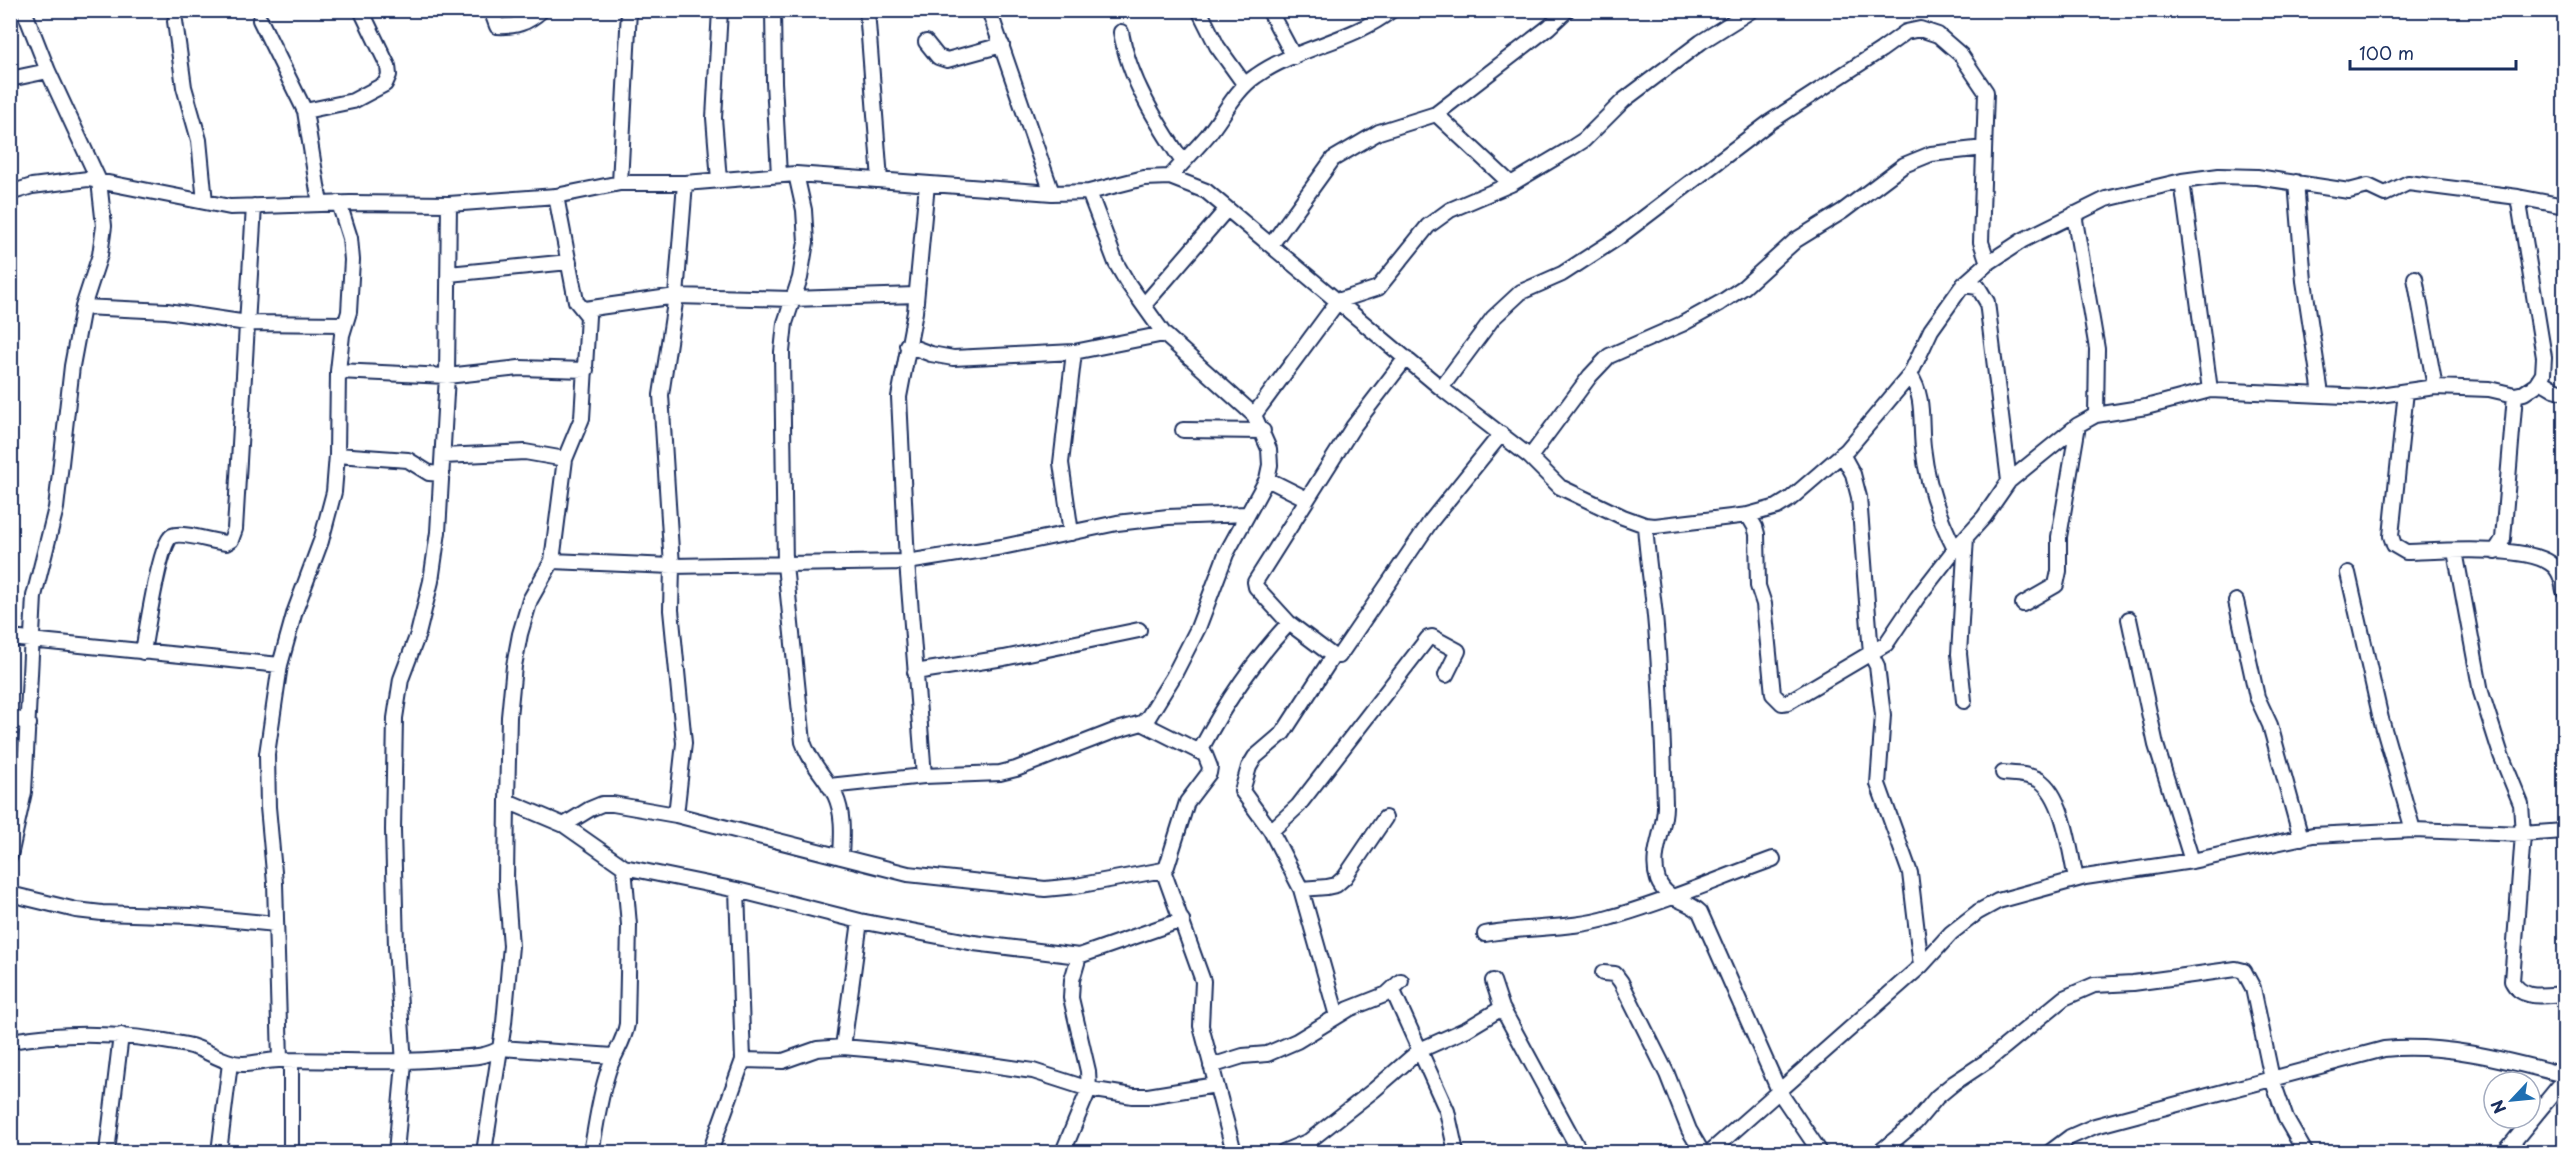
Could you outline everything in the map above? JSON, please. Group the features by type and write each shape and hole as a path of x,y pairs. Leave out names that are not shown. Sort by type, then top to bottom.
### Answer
{"street":[{"path":"10,856 24,792 34,596 56,507 72,366 83,307 100,255 102,236 102,201 99,181 48,71 24,10"},
{"path":"305,111 354,101 385,84 388,66 361,10"},
{"path":"491,10 497,26 514,27 533,19 542,10"},
{"path":"620,183 629,10"},
{"path":"719,180 714,118 720,10"},
{"path":"773,10 779,175"},
{"path":"867,10 880,180"},
{"path":"989,10 1052,193"},
{"path":"1199,10 1217,46 1245,85"},
{"path":"1269,10 1294,57"},
{"path":"1170,177 1208,135 1245,85 1256,75 1294,57 1365,29 1392,10"},
{"path":"1271,246 1333,159 1379,132 1436,114 1568,10"},
{"path":"1254,415 1338,301 1378,288 1428,226 1440,216 1511,184 1584,140 1624,100 1701,42 1752,10"},
{"path":"260,20 305,111 321,204"},
{"path":"175,21 184,87 199,140 205,202"},
{"path":"1441,388 1493,318 1521,292 1562,274 1616,239 1770,122 1906,32 1920,29 1938,35 1961,55 1986,92 1981,242 1988,263"},
{"path":"1121,32 1125,56 1159,125 1182,162"},
{"path":"926,42 938,57 947,60 1002,45"},
{"path":"10,80 48,71"},
{"path":"1436,114 1511,184"},
{"path":"1530,457 1590,376 1609,356 1682,324 1720,303 1744,287 1796,240 1843,211 1904,165 1931,154 1984,148"},
{"path":"796,174 804,210 806,242 800,278 792,299 782,352 785,565 803,742 807,754 829,786 840,813 841,857"},
{"path":"10,193 32,186 79,179 230,207 339,203 449,204 556,196 620,183 685,183 796,174 1052,193 1089,192 1144,178 1170,177 1206,191 1441,388 1530,457 1560,488 1645,525 1686,524 1748,515 1777,507 1790,499 1842,454 1910,375 1931,330 1963,285 1988,263 2023,240 2106,199 2182,181 2219,176 2257,177 2349,191 2368,186 2385,194 2408,183 2518,196 2565,206"},
{"path":"2182,181 2210,390"},
{"path":"2296,182 2304,281 2321,394"},
{"path":"676,815 684,743 671,610 672,566 661,396 676,296 685,183"},
{"path":"924,777 906,562 899,397 916,295 927,184"},
{"path":"829,786 1000,773 1142,723 1159,700 1198,628 1226,554 1267,479 1269,449 1254,415 1164,334 1116,263 1089,192"},
{"path":"484,1152 501,1048 511,946 506,881 509,717 520,634 530,600 552,561 565,459 582,418 586,370 588,316 585,309 576,301 556,196"},
{"path":"1748,515 1757,534 1758,586 1764,604 1770,682 1776,699 1782,703 1788,702 1886,644 1955,549 2009,481 2078,425 2096,414 2146,407 2210,390 2366,398 2435,387 2489,389 2515,395 2524,393 2543,374 2544,357 2518,196"},
{"path":"291,1152 267,754 280,664 334,492 338,371 344,324 349,312 352,260 350,238 339,203"},
{"path":"396,1152 404,1063 393,842 394,718 401,679 418,633 438,532 447,376 449,204"},
{"path":"143,652 159,564 168,539 172,536 181,536 226,543 231,540 233,534 254,206"},
{"path":"1144,305 1226,210"},
{"path":"2074,214 2097,349 2096,414"},
{"path":"448,274 569,261"},
{"path":"2415,278 2435,387"},
{"path":"1963,285 1978,287 1987,302 2009,481"},
{"path":"585,309 676,296 792,299 916,295"},
{"path":"83,307 166,311 247,323 344,324"},
{"path":"907,345 931,354 953,358 1074,352 1164,334"},
{"path":"1071,533 1061,463 1074,352"},
{"path":"1407,358 1353,427 1255,582 1256,587 1289,623 1333,656 1339,656 1431,521 1501,434"},
{"path":"338,371 447,376 519,368 586,370"},
{"path":"1910,375 1920,394 1923,447 1930,491 1938,517 1955,549"},
{"path":"2539,380 2554,389 2565,392"},
{"path":"2406,391 2391,536 2394,545 2406,552 2520,553 2549,561 2558,569 2565,591"},
{"path":"2495,552 2504,539 2515,395"},
{"path":"2023,603 2056,585 2059,571 2059,537 2078,425"},
{"path":"1183,430 1263,431"},
{"path":"443,456 525,452 565,459"},
{"path":"1842,454 1853,474 1859,497 1871,654 1877,666 1883,715 1878,784 1910,873 1921,966"},
{"path":"337,455 408,460 429,473 442,474"},
{"path":"1267,479 1307,499"},
{"path":"552,561 672,566 906,562 1002,547 1117,523 1167,517 1247,514"},
{"path":"1645,525 1648,573 1655,616 1665,808 1655,862 1659,883 1670,897 1693,905 1705,920 1780,1093 1820,1152"},
{"path":"1964,701 1959,654 1966,537"},
{"path":"2455,551 2481,692 2501,754 2521,804 2523,834 2512,981 2516,989 2528,995 2565,994"},
{"path":"2348,573 2381,719 2413,830"},
{"path":"2236,601 2257,697 2270,725 2301,838"},
{"path":"2129,619 2156,745 2192,861"},
{"path":"564,825 602,804 613,804 676,815 908,874 1045,889 1163,870 1167,866 1187,802 1209,773 1210,767 1202,747 1221,710 1264,649 1289,623"},
{"path":"915,672 1004,658 1139,630"},
{"path":"1270,831 1298,806 1428,638 1432,637 1458,651 1446,675"},
{"path":"10,638 280,664"},
{"path":"1333,656 1283,733 1255,757 1242,785 1245,796 1270,831 1301,889 1337,1016"},
{"path":"10,716 29,724"},
{"path":"1142,723 1203,753"},
{"path":"2003,773 2029,776 2040,781 2050,791 2061,813 2076,879"},
{"path":"507,801 564,825 624,867 737,890 860,921 974,943 1079,956 1182,920"},
{"path":"1301,889 1336,885 1345,877 1385,818"},
{"path":"1710,1152 1780,1093 1921,966 1951,933 1978,912 1998,901 2076,879 2192,861 2313,835 2413,830 2523,834 2565,831"},
{"path":"1485,933 1515,928 1570,926 1612,918 1773,859"},
{"path":"591,1152 606,1077 613,1056 625,1035 627,1023 629,925 624,867"},
{"path":"1163,870 1203,981 1200,1018 1234,1152"},
{"path":"710,1152 743,1060 737,890"},
{"path":"10,894 65,908 102,914 192,916 276,924"},
{"path":"843,1047 860,921"},
{"path":"1063,1152 1089,1089 1088,1071 1071,998 1072,980 1079,956"},
{"path":"1880,1152 1916,1122 1937,1097 1987,1061 2064,998 2094,985 2133,983 2236,969 2244,971 2253,988 2272,1079 2286,1119 2305,1152"},
{"path":"1603,973 1615,974 1621,982 1667,1074 1689,1130 1702,1152"},
{"path":"1493,981 1502,1008 1581,1152"},
{"path":"1211,1066 1243,1056 1267,1054 1297,1041 1337,1016 1397,986 1420,1050 1448,1111 1456,1152"},
{"path":"1283,1152 1309,1141 1420,1050 1467,1029 1502,1008"},
{"path":"10,1041 99,1034 152,1038 192,1046 230,1063 243,1064 285,1061 404,1063 484,1055 501,1048 613,1056"},
{"path":"107,1152 121,1035"},
{"path":"2050,1152 2070,1137 2095,1126 2384,1049 2410,1046 2506,1060 2565,1075"},
{"path":"743,1060 783,1061 817,1049 843,1047 900,1052 1033,1071 1089,1089 1148,1096 1216,1085"},
{"path":"219,1152 230,1063"},
{"path":"2505,1152 2565,1080"}]}
